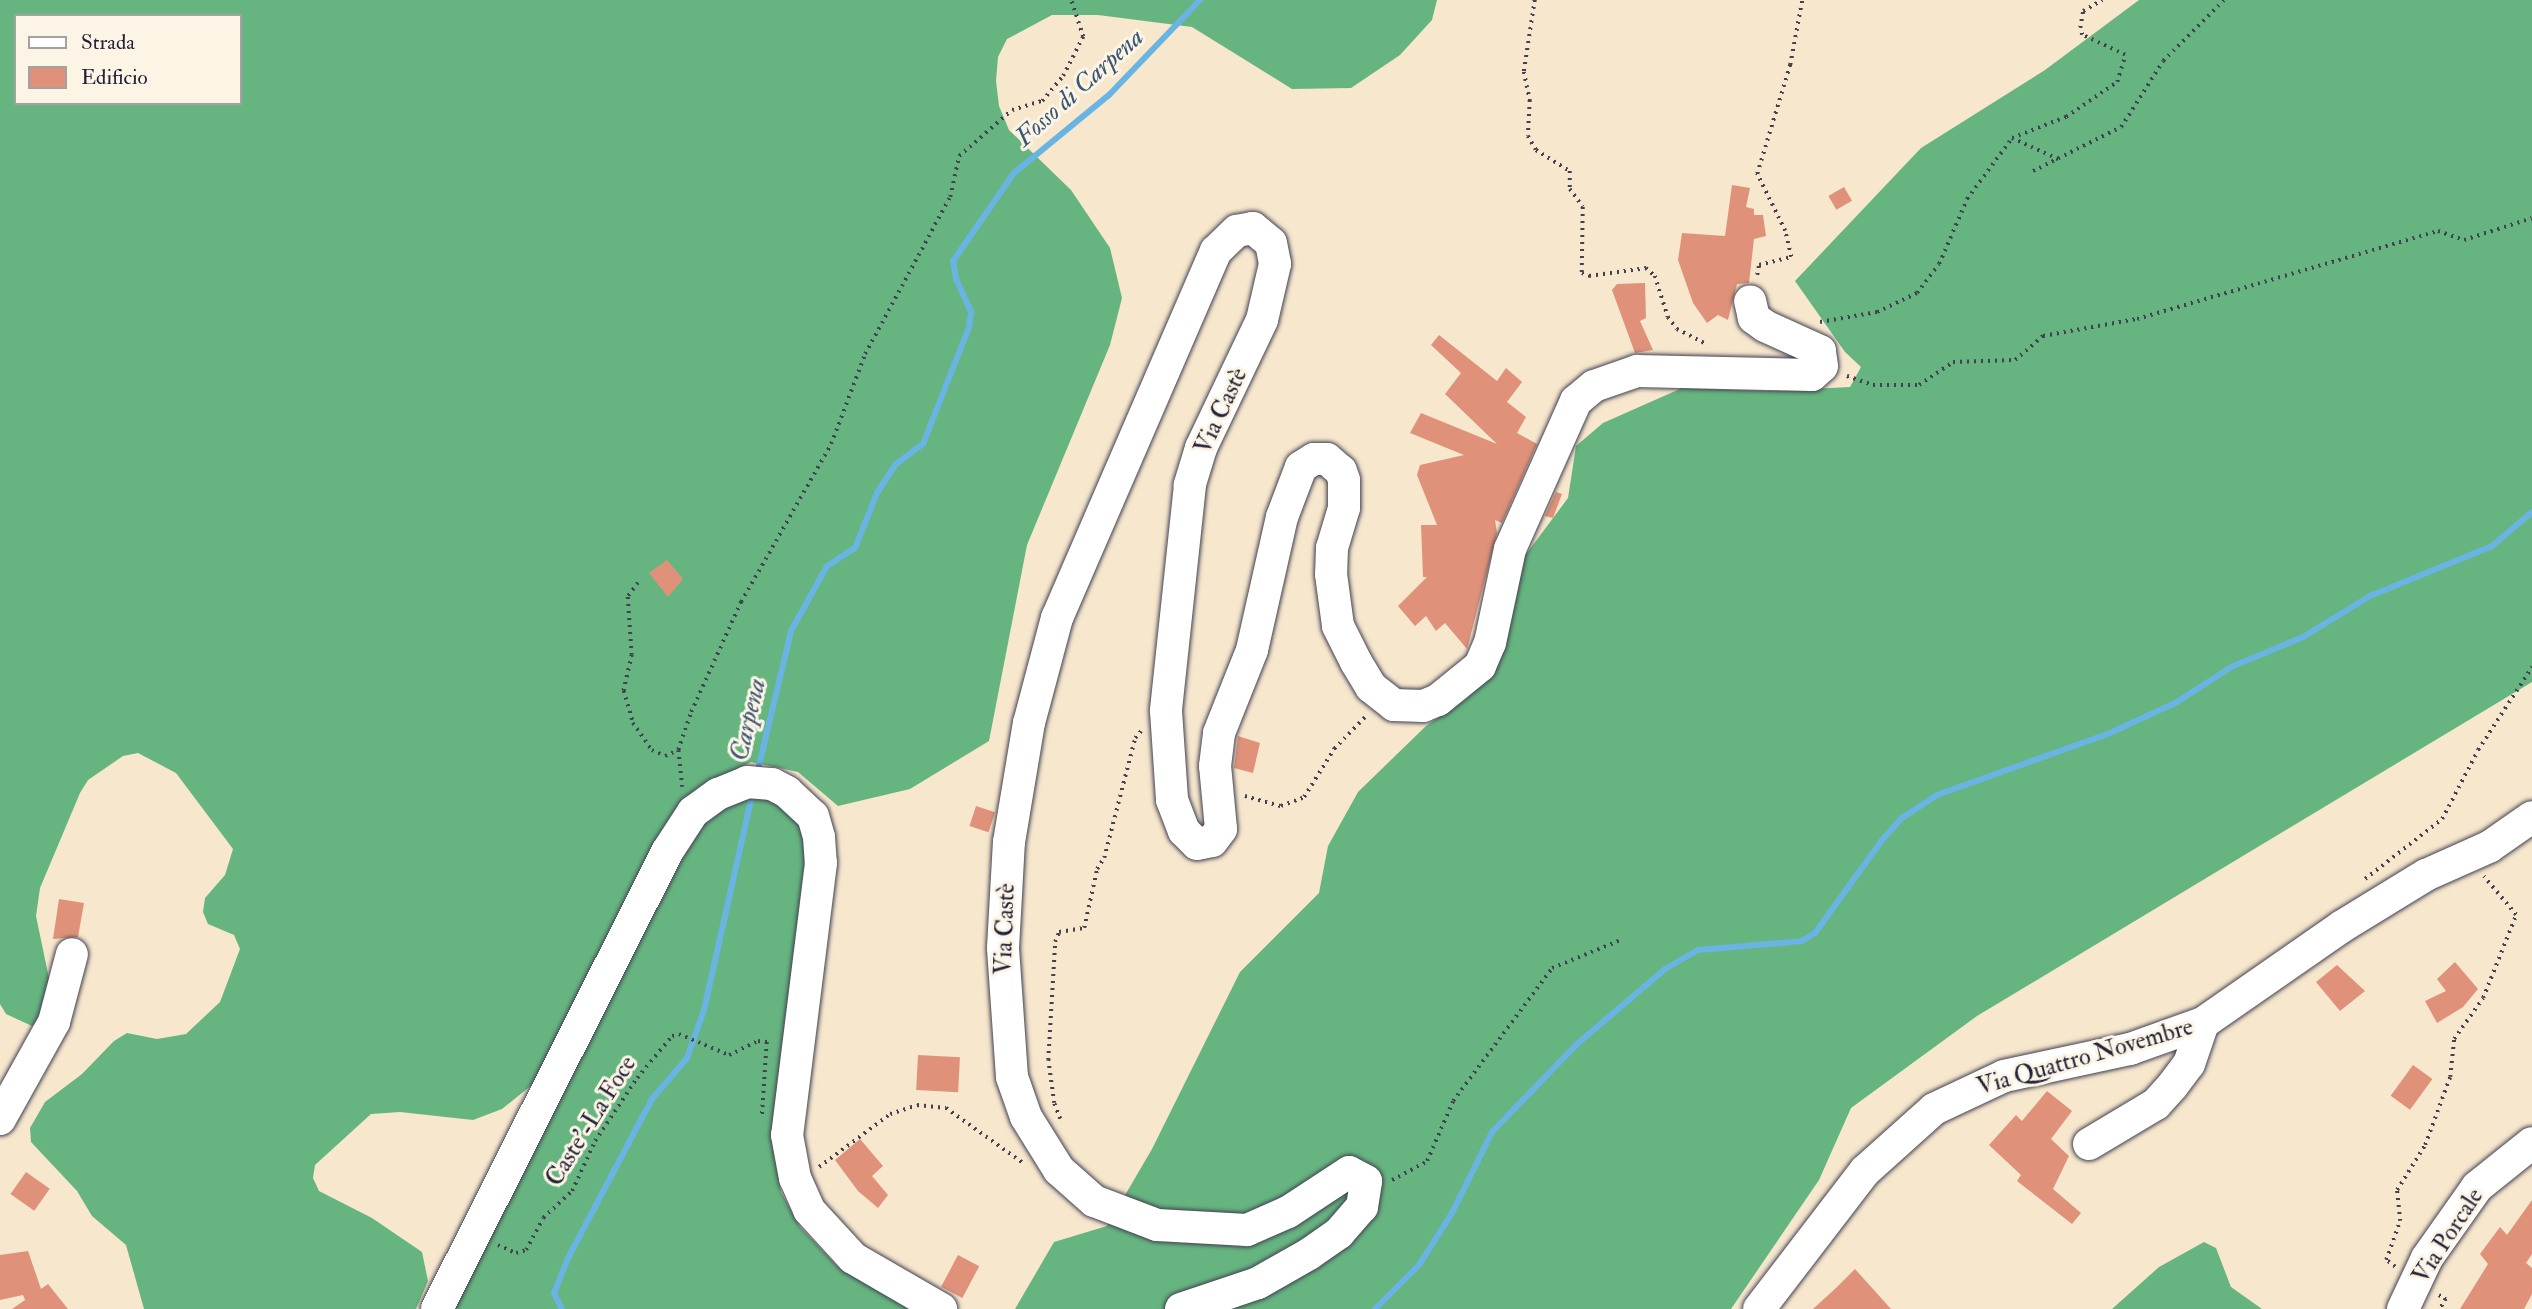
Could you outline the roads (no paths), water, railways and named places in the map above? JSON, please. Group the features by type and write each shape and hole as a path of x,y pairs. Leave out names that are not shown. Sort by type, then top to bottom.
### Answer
{"street":[{"name":"Via Castè","path":"1181,1309 1258,1283 1309,1254 1339,1233 1362,1208 1366,1181 1349,1172 1268,1222 1247,1230 1219,1232 1157,1225 1123,1215 1094,1201 1059,1170 1036,1134 1012,1077 1003,961 1009,842 1029,723 1057,618 1216,251 1237,231 1253,228 1271,243 1273,284 1262,320 1201,448 1190,485 1166,711 1172,800 1184,831 1197,844 1212,841 1221,829 1217,778 1219,733 1252,650 1284,509 1296,475 1314,459 1336,465 1344,480 1344,508 1332,548 1338,626 1356,663 1385,700 1423,706 1448,694 1480,666 1490,643 1510,549 1562,427 1585,394 1616,376 1637,371 1812,375 1822,366 1820,351 1765,326 1754,318 1750,301"},
{"path":"437,1309 667,852 693,811 718,794 760,783 813,816 821,863 790,1091 787,1135 795,1178 809,1210 845,1251 941,1309"},
{"name":"Via Quattro Novembre","path":"1759,1309 1865,1171 1934,1109 2026,1068 2130,1049 2203,1023 2341,927 2426,876 2467,857 2532,817"},
{"path":"0,1119 54,1023 72,954"},
{"path":"2089,1144 2156,1104 2173,1086 2189,1065 2203,1023"},
{"name":"Via Porcale","path":"2409,1296 2477,1187 2532,1143"}],"waterway":[{"name":"Carpena","path":"757,774 791,631 827,566 855,548 877,493 896,464 923,444 969,327 971,312 956,279 953,261 1014,173 1109,95 1200,0"},
{"path":"1375,1309 1419,1265 1452,1213 1492,1132 1577,1044 1665,969 1698,950 1802,941 1815,933 1882,840 1902,818 1937,795 2110,733 2177,702 2231,667 2303,637 2370,596 2492,546 2532,512"},
{"name":"Carpena","path":"562,1309 554,1293 567,1260 652,1099 687,1058 704,1010 753,791"}],"water label":[{"name":"Fosso di Carpena","path":"1080,88"}]}
